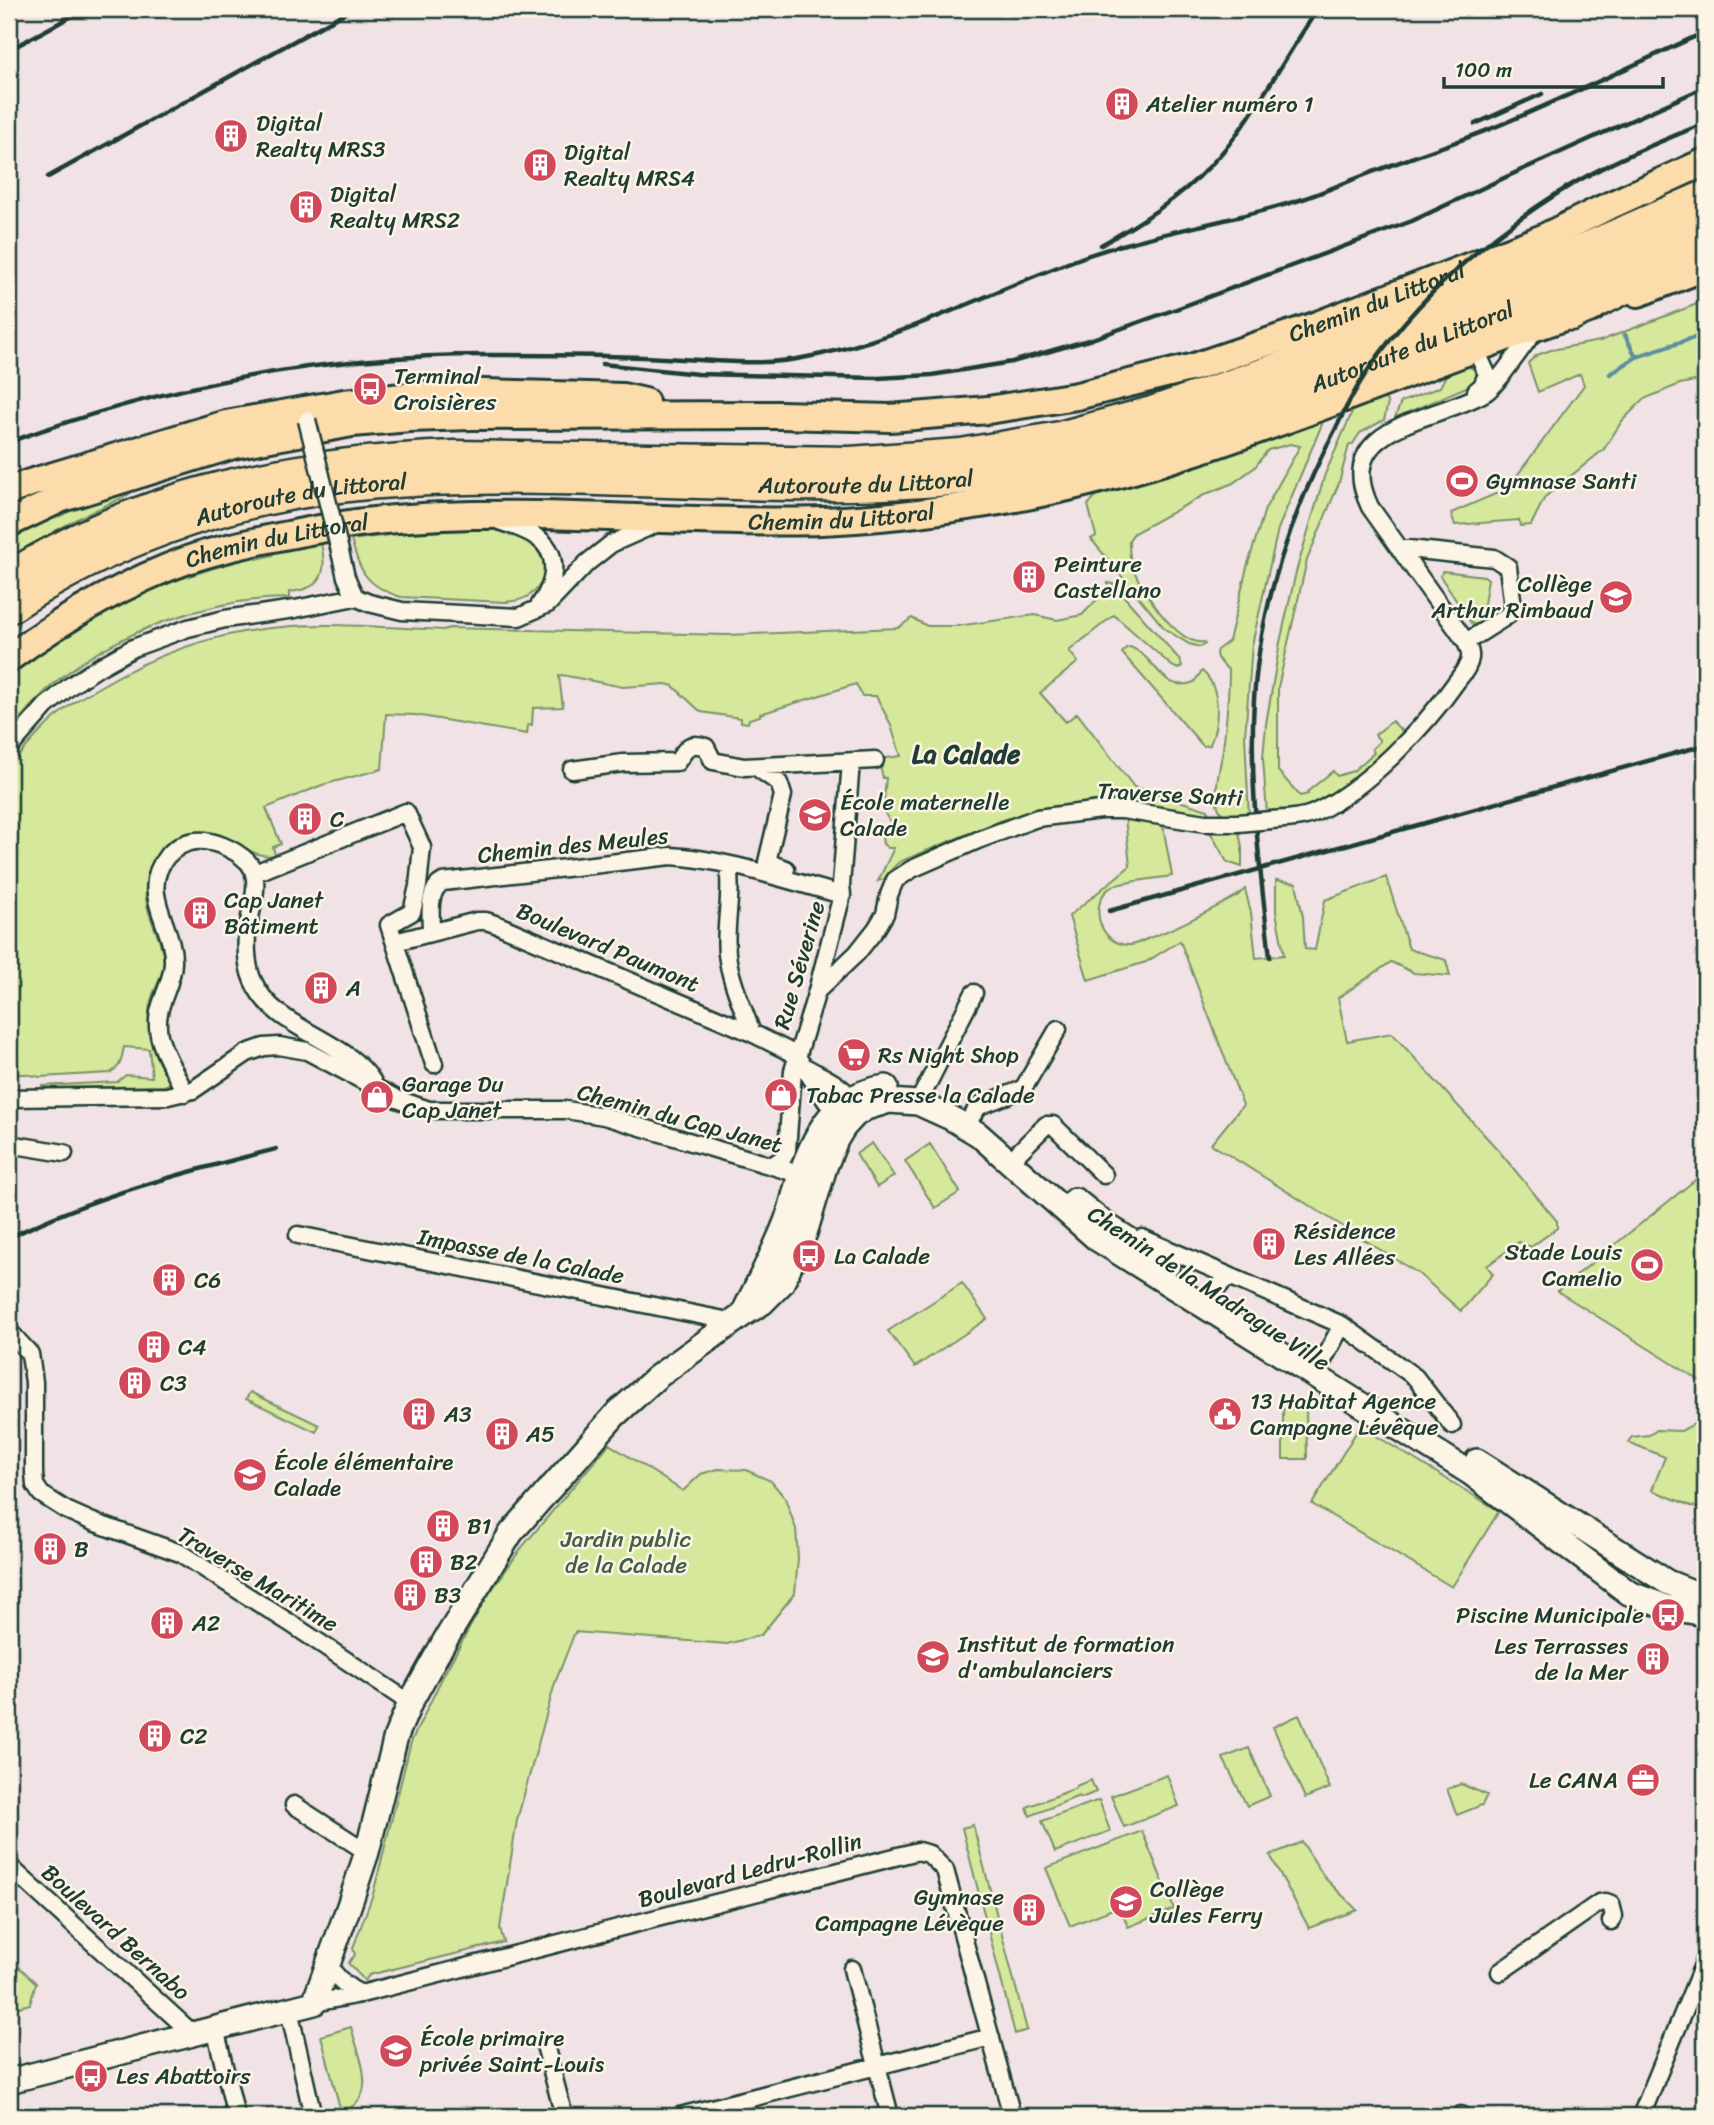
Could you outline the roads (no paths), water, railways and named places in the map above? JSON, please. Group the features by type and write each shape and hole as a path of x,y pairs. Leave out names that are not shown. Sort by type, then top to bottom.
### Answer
{"highway":[{"name":"Autoroute du Littoral","path":"9,578 86,534 164,503 230,483 335,465 410,457 455,456 850,462 961,454 1060,437 1152,412 1261,375 1559,260 1705,196"},
{"name":"Autoroute du Littoral","path":"9,608 74,569 124,545 176,525 234,508 339,487 504,479 855,486 996,475 1124,450 1219,419 1540,298 1705,228"},
{"path":"1571,315 1705,248"}],"main road":[{"name":"Chemin du Littoral","path":"701,415 890,418 935,416 1041,402 1135,383 1251,349 1529,244 1705,162"},
{"name":"Chemin du Littoral","path":"9,658 72,616 176,565 238,545 348,524 411,518 483,516 821,521 908,516 1046,494 1200,451 1705,267"},
{"path":"16,490 226,424 306,415 361,401 451,393 623,397 701,415"},
{"path":"9,523 62,498 233,445 352,424 471,416 701,415"}],"street":[{"path":"1399,548 1494,558 1508,567 1513,607 1507,615 1466,642 1399,548 1370,507 1363,492 1360,472 1365,457 1387,432 1492,388 1537,327"},
{"path":"1463,402 1482,386 1487,374 1476,350"},
{"path":"306,415 346,578 355,597"},
{"path":"483,516 529,532 548,549 554,575 548,594 533,612"},
{"path":"9,748 47,706 101,665 133,648 188,628 355,597 402,611 519,617 548,604 587,563 611,544 657,523 686,520"},
{"name":"Traverse Santi","path":"817,992 857,953 876,929 885,914 895,880 912,869 978,840 1037,818 1123,810 1205,823 1238,823 1301,817 1321,809 1392,756 1446,697 1470,659 1466,642"},
{"path":"572,770 622,763 677,762 689,746 695,744 706,747 713,761 744,767 875,761"},
{"name":"Rue Séverine","path":"801,1061 842,890 851,762"},
{"path":"756,767 779,783 783,795 767,862 769,865 842,890"},
{"path":"255,873 406,812 422,847 418,886 412,912 389,925 434,1064"},
{"path":"186,1093 159,1036 159,1009 173,963 156,894 159,870 169,854 194,841 204,841 230,850 247,861 255,873 247,935 251,978 266,1002 276,1011 350,1056 366,1070 376,1087"},
{"name":"Chemin des Meules","path":"431,932 432,894 437,885 443,882 671,856 842,890"},
{"path":"727,866 731,890 726,931 727,956 752,1033"},
{"name":"Boulevard Paumont","path":"395,942 486,921 752,1033 840,1087 847,1107"},
{"path":"921,1096 974,993"},
{"path":"970,1120 979,1106 1023,1089 1058,1029"},
{"name":"Chemin du Cap Janet","path":"9,1098 168,1096 186,1093 214,1077 247,1052 279,1046 307,1051 397,1099 429,1110 566,1110 604,1116 810,1177"},
{"path":"773,1165 783,1158 787,1150 793,1071 801,1061"},
{"name":"Chemin de la Madrague Ville","path":"847,1107 875,1088 907,1086 921,1096 970,1120 1018,1153 1105,1225 1117,1242 1258,1339 1472,1474 1611,1581 1629,1593 1666,1606 1705,1614"},
{"path":"9,2081 314,2003 367,1853 396,1736 410,1703 444,1642 511,1533 615,1415 664,1372 739,1318 810,1177 816,1138 847,1107"},
{"name":"Chemin de la Madrague Ville","path":"970,1120 978,1134 1097,1239 1117,1242 1171,1267 1667,1582 1705,1597"},
{"path":"1018,1153 1046,1125 1053,1125 1104,1175"},
{"path":"9,1144 64,1153"},
{"name":"Impasse de la Calade","path":"298,1235 739,1318"},
{"path":"1117,1242 1134,1235 1342,1325 1415,1377 1452,1424"},
{"path":"1228,1276 1212,1294 1215,1305 1244,1324 1258,1339 1284,1348 1308,1362 1322,1362 1342,1325"},
{"name":"Traverse Maritime","path":"13,1336 30,1354 34,1382 34,1473 41,1494 66,1510 93,1522 180,1553 410,1703"},
{"path":"1611,1581 1632,1580 1636,1570 1628,1556"},
{"path":"294,1805 367,1853"},
{"name":"Boulevard Ledru-Rollin","path":"314,2003 361,1994 918,1851 929,1854 944,1870 1012,2116"},
{"name":"Boulevard Bernabo","path":"10,1868 203,2031"},
{"path":"1500,1972 1599,1903 1611,1904 1614,1909 1611,1921"},
{"path":"1641,2116 1699,1992 1705,1960"},
{"path":"328,1964 335,1976 361,1994"},
{"path":"852,1969 890,2116"},
{"path":"289,2010 313,2112"},
{"path":"203,2031 236,2116"},
{"path":"680,2116 991,2037"},
{"path":"545,2045 564,2116"}],"waterway":[{"path":"1610,374 1636,357 1705,334"},
{"path":"1625,335 1636,357"}],"railway":[{"path":"9,50 85,9"},
{"path":"48,177 352,9"},
{"path":"1101,245 1158,210 1185,190 1209,167 1253,111 1318,9"},
{"path":"9,442 129,404 188,389 248,376 370,360 432,356 538,355 764,362 835,351 909,328 1089,255 1313,196 1495,127 1705,32"},
{"path":"602,364 698,374 878,378 932,375 1012,362 1092,339 1412,221 1705,87"},
{"path":"1475,124 1542,94"},
{"path":"1270,957 1254,796 1253,731 1257,664 1271,594 1292,525 1305,492 1347,407 1385,346 1429,296 1478,251 1531,211 1593,173 1705,123"},
{"path":"1109,911 1705,745"},
{"path":"9,1238 106,1197 276,1149"}],"place":[{"name":"Atelier numéro 1","path":"1122,104"},
{"name":"Digital Realty MRS3","path":"231,136"},
{"name":"Digital Realty MRS4","path":"540,165"},
{"name":"Digital Realty MRS2","path":"306,207"},
{"name":"Terminal Croisières","path":"370,389"},
{"name":"Gymnase Santi","path":"1462,481"},
{"name":"Peinture Castellano","path":"1029,577"},
{"name":"Collège Arthur Rimbaud","path":"1616,597"},
{"name":"École maternelle Calade","path":"815,815"},
{"name":"C","path":"305,819"},
{"name":"Cap Janet Bâtiment","path":"200,913"},
{"name":"A","path":"321,988"},
{"name":"Rs Night Shop","path":"854,1055"},
{"name":"Tabac Presse la Calade","path":"781,1095"},
{"name":"Garage Du Cap Janet","path":"377,1097"},
{"name":"Résidence Les Allées","path":"1269,1244"},
{"name":"La Calade","path":"809,1256"},
{"name":"Stade Louis Camelio","path":"1647,1265"},
{"name":"C6","path":"169,1280"},
{"name":"C4","path":"154,1347"},
{"name":"C3","path":"135,1383"},
{"name":"A3","path":"419,1414"},
{"name":"13 Habitat Agence Campagne Lévêque","path":"1225,1414"},
{"name":"A5","path":"502,1434"},
{"name":"École élémentaire Calade","path":"250,1475"},
{"name":"B1","path":"443,1526"},
{"name":"B","path":"50,1549"},
{"name":"B2","path":"426,1562"},
{"name":"B3","path":"410,1595"},
{"name":"Piscine Municipale","path":"1668,1615"},
{"name":"A2","path":"167,1623"},
{"name":"Institut de formation d'ambulanciers","path":"933,1657"},
{"name":"Les Terrasses de la Mer","path":"1653,1659"},
{"name":"C2","path":"155,1736"},
{"name":"Le CANA","path":"1643,1780"},
{"name":"Collège Jules Ferry","path":"1126,1902"},
{"name":"Gymnase Campagne Lévèque","path":"1029,1910"},
{"name":"École primaire privée Saint-Louis","path":"396,2051"},
{"name":"Les Abattoirs","path":"91,2076"}],"district":[{"name":"La Calade","path":"966,754"}],"park label":[{"name":"Jardin public de la Calade","path":"626,1552"}]}
